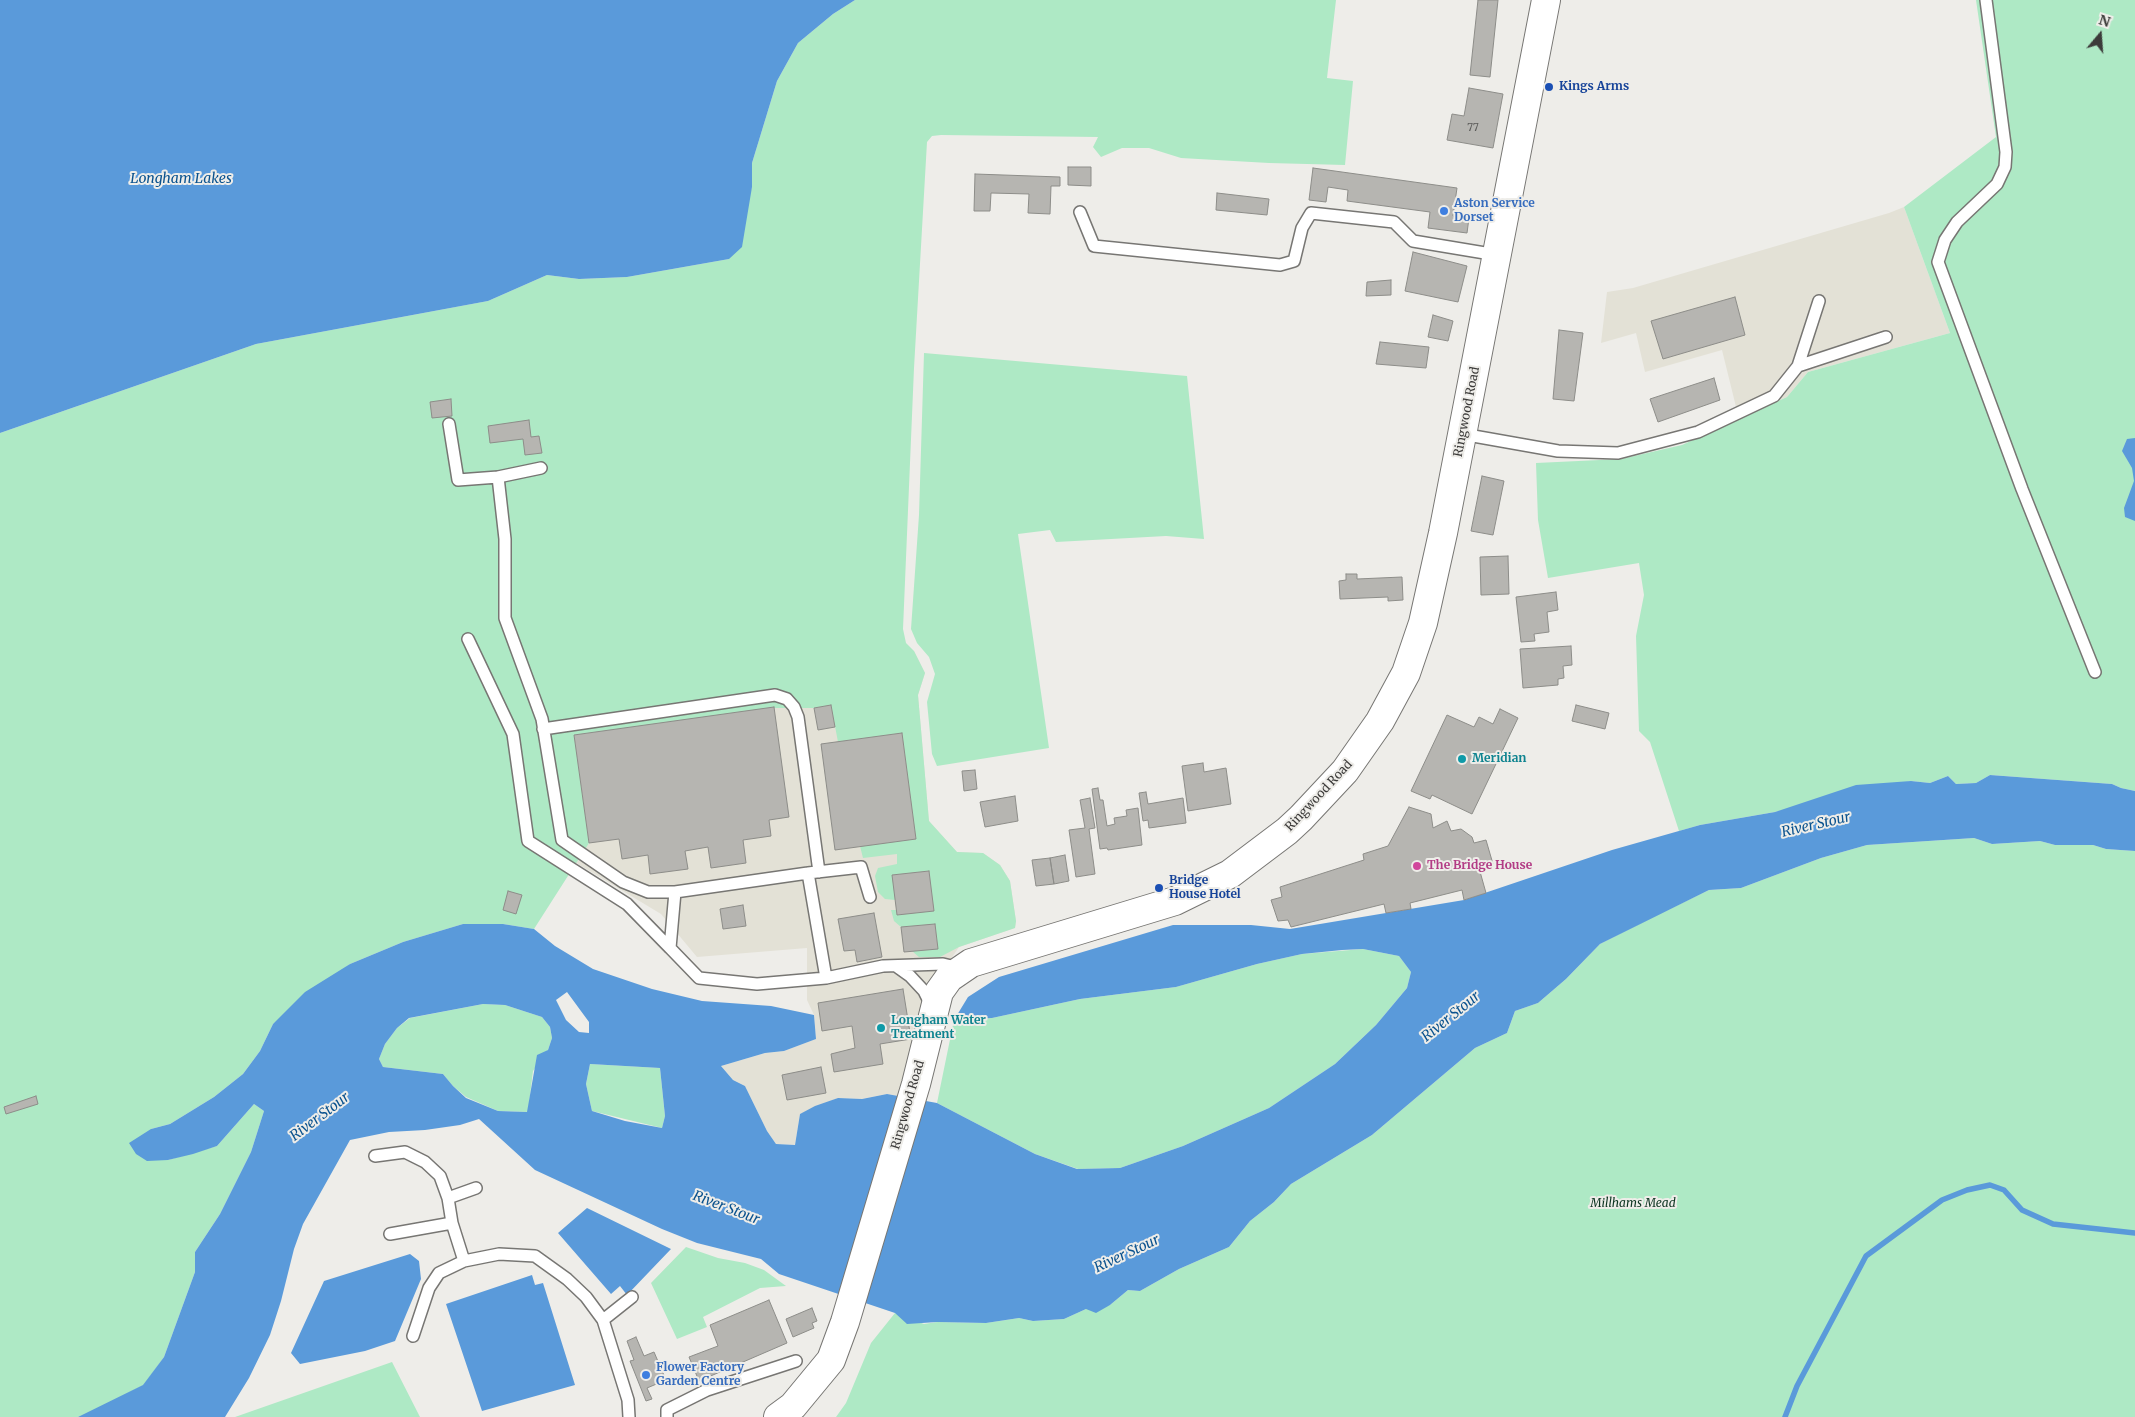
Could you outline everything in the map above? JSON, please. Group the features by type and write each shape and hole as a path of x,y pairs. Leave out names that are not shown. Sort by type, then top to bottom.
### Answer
{"highway":[{"name":"Ringwood Road","path":"778,1417 793,1406 831,1360 845,1322 916,1084 939,992 949,978 971,963 1175,901 1230,874 1287,831 1339,778 1380,721 1406,673 1423,623 1443,533 1546,0"}],"lane":[{"path":"1986,0 2006,152 2005,167 1997,184 1957,222 1945,240 1938,262 2022,489 2095,672"},
{"path":"1080,212 1094,246 1280,265 1294,261 1302,228 1311,213 1394,222 1414,241 1497,255"},
{"path":"1462,434 1558,451 1618,453 1698,432 1774,396 1798,366 1819,302"},
{"path":"1798,366 1886,337"},
{"path":"449,424 458,480 498,477 541,468"},
{"path":"498,477 505,539 505,618 542,719 562,840 623,882 648,892 676,892 860,867 870,897"},
{"path":"468,639 513,734 528,840 627,904 699,978 757,984 826,978 883,966 943,964 962,969"},
{"path":"543,729 774,695 787,700 794,708 798,718 813,873 826,978"},
{"path":"670,948 676,892"},
{"path":"896,966 910,976 924,991 933,1012"},
{"path":"375,1156 405,1152 425,1162 440,1176 448,1198 452,1223 464,1261"},
{"path":"448,1198 476,1188"},
{"path":"390,1234 452,1223"},
{"path":"413,1336 429,1288 439,1273 464,1261 499,1254 535,1256 586,1297 603,1320 628,1400 629,1417"},
{"path":"603,1320 632,1297"},
{"path":"668,1417 668,1410 707,1390 796,1361"}],"shaded area":[{"path":"1904,207 1950,333 1808,372 1787,397 1739,419 1722,350 1645,372 1636,333 1601,343 1607,292 1633,288"},
{"path":"914,651 925,673 918,695 929,821 957,852 983,853 1000,865 1010,881 1016,921 1015,928 959,947 936,981 903,1097 887,1094 862,1099 838,1098 800,1114 795,1145 776,1144 767,1131 745,1086 733,1080 721,1066 765,1053 784,1051 816,1039 814,1015 807,1000 807,948 697,957 661,914 545,844 527,729"}],"green space":[{"path":"855,0 1336,0 1327,78 1353,81 1345,165 1181,158 1149,148 1122,148 1101,157 1093,147 1098,137 941,135 932,136 927,142 914,368 903,629 906,643 914,651 925,673 918,695 929,821 957,852 983,853 1000,865 1010,881 1016,921 1015,928 959,947 940,957 919,957 912,951 938,948 935,924 901,927 894,921 891,910 896,910 897,915 934,910 929,871 893,875 895,900 885,899 878,892 875,876 878,868 897,864 897,854 863,858 860,846 916,839 902,733 838,742 831,705 814,708 774,708 574,735 589,843 534,929 503,924 463,924 403,942 350,964 273,1024 260,1051 243,1074 214,1097 170,1124 151,1129 168,1160 217,1146 254,1104 264,1111 251,1152 220,1214 195,1252 195,1272 164,1357 144,1385 85,1415 78,1417 0,1417 0,433 256,344 488,301 547,275 579,279 627,277 729,259 752,187 752,163 777,81 798,43 833,14"},
{"path":"1976,0 2135,0 2135,791 2112,784 1990,775 1976,783 1956,784 1948,776 1930,783 1911,781 1775,812 1700,825 1679,831 1650,742 1639,731 1636,636 1644,595 1639,563 1548,578 1538,520 1536,463 1621,459 1682,445 1787,397 1808,372 1950,333 1904,207 1996,137"},
{"path":"924,353 1187,376 1204,539 1166,536 1056,542 1050,530 1018,534 1049,748 937,766 932,754 927,702 935,674 929,657 917,643 911,629 919,515"},
{"name":"Millhams Mead","path":"1974,838 1992,844 2040,841 2055,845 2093,845 2106,849 2135,851 2135,1417 836,1417 846,1403 871,1343 895,1313 924,1324 937,1322 986,1323 1019,1318 1033,1321 1064,1319 1086,1309 1110,1305 1128,1290 1140,1291 1179,1269 1229,1247 1250,1221 1274,1202 1291,1184 1372,1135 1475,1048 1507,1033 1515,1011 1538,1003 1566,979 1600,944 1651,918 1709,890 1741,888 1821,858 1867,845"},
{"path":"1363,949 1399,956 1411,972 1407,988 1376,1025 1335,1064 1269,1108 1183,1146 1120,1168 1078,1169 1035,1154 937,1103 954,1020 992,1018 1080,999 1176,987 1257,964 1302,954"},
{"path":"483,1004 505,1005 542,1017 550,1027 552,1038 548,1050 533,1071 528,1112 498,1111 466,1097 443,1074 383,1067 379,1059 385,1044 397,1028 410,1018"},
{"path":"590,1064 660,1068 665,1116 662,1128 592,1111 586,1084"},
{"path":"686,1247 718,1258 745,1263 764,1270 786,1286 760,1288 703,1317 707,1327 677,1339 651,1283"},
{"path":"392,1362 420,1417 235,1417"}],"water":[{"name":"Longham Lakes","path":"0,0 855,0 833,14 798,43 777,81 752,163 752,187 742,247 729,259 627,277 579,279 547,275 488,301 256,344 0,433"},
{"path":"2135,438 2135,521 2125,517 2124,508 2134,481 2132,468 2122,451 2127,439"},
{"name":"River Stour","path":"1990,775 2112,784 2135,791 2135,851 2106,849 2093,845 2055,845 2040,841 1992,844 1974,838 1867,845 1821,858 1741,888 1709,890 1600,944 1566,979 1538,1003 1515,1011 1507,1033 1475,1048 1372,1135 1291,1184 1274,1202 1250,1221 1229,1247 1179,1269 1140,1291 1128,1290 1110,1305 1096,1313 1086,1309 1064,1319 1033,1321 1019,1318 986,1323 937,1322 907,1324 895,1313 779,1274 761,1259 697,1243 662,1229 535,1170 479,1119 460,1125 425,1130 389,1132 350,1140 303,1224 294,1249 270,1335 249,1378 225,1417 78,1417 143,1385 164,1357 195,1272 195,1252 220,1214 251,1152 264,1111 254,1104 217,1146 168,1160 147,1161 136,1154 129,1143 151,1129 170,1124 214,1097 243,1074 260,1051 273,1024 305,992 350,964 403,942 463,924 503,924 534,929 555,946 593,969 652,989 702,1001 771,1006 814,1015 816,1039 784,1051 765,1053 721,1066 733,1080 745,1086 767,1131 776,1144 795,1145 800,1114 815,1106 838,1098 862,1099 887,1094 937,1103 1035,1154 1077,1169 1120,1168 1183,1146 1269,1108 1335,1064 1376,1025 1407,988 1411,972 1399,956 1363,949 1302,954 1257,964 1176,987 1080,999 992,1018 954,1020 968,997 999,977 1173,925 1251,925 1290,929 1464,900 1612,850 1700,825 1775,812 1856,785 1911,781 1930,783 1948,776 1956,784 1976,783","holes":["567,992 589,1022 589,1033 579,1032 566,1020 556,1000","483,1004 505,1005 542,1017 550,1027 552,1038 548,1050 537,1055 527,1112 498,1111 466,1098 443,1074 383,1067 379,1059 385,1044 397,1028 409,1018","590,1064 660,1068 665,1116 662,1128 625,1121 592,1111 586,1084"]},
{"path":"587,1208 671,1249 627,1295 620,1286 611,1294 558,1233"},
{"path":"410,1254 419,1261 421,1279 395,1341 365,1351 300,1364 291,1353 324,1281"},
{"path":"532,1275 535,1285 543,1283 575,1385 482,1411 446,1304"}],"building":[{"path":"1478,0 1498,0 1490,77 1470,75"},
{"path":"1469,88 1503,94 1493,148 1447,140 1452,114 1464,116"},
{"path":"1068,167 1091,167 1091,186 1068,185"},
{"path":"1313,168 1457,188 1453,216 1469,218 1467,233 1428,228 1430,212 1347,201 1348,190 1328,187 1326,202 1309,200"},
{"path":"975,174 1060,177 1060,186 1051,186 1050,214 1028,213 1029,194 991,193 990,211 974,211"},
{"path":"1217,193 1269,199 1267,215 1216,210"},
{"path":"1413,252 1467,266 1458,302 1405,291"},
{"path":"1391,280 1391,295 1366,296 1367,282"},
{"path":"1735,297 1745,335 1663,359 1651,321"},
{"path":"1433,315 1453,321 1448,341 1428,337"},
{"path":"1559,330 1583,333 1574,401 1553,399"},
{"path":"1380,342 1429,347 1426,368 1376,364"},
{"path":"1714,378 1720,400 1658,422 1650,399"},
{"path":"451,399 452,416 432,418 430,402"},
{"path":"529,420 531,437 539,436 542,453 525,455 523,439 490,443 488,426"},
{"path":"1482,476 1504,481 1493,535 1471,531"},
{"path":"1508,556 1509,594 1481,595 1480,557"},
{"path":"1346,574 1357,574 1357,579 1402,577 1403,600 1388,601 1388,597 1340,599 1339,581 1346,580"},
{"path":"1556,592 1558,610 1547,612 1549,632 1534,634 1535,641 1521,642 1516,597"},
{"path":"1571,646 1572,665 1563,666 1564,678 1558,679 1558,685 1523,688 1520,649"},
{"path":"831,705 835,727 818,730 814,708"},
{"path":"1576,705 1609,713 1605,729 1572,721"},
{"path":"774,707 789,817 769,820 771,836 743,840 746,863 711,868 708,847 685,851 688,869 650,874 648,855 622,859 619,839 589,843 574,735"},
{"name":"Meridian","path":"1500,709 1518,718 1472,814 1432,795 1430,799 1411,791 1447,715 1474,727 1479,717 1493,724"},
{"path":"902,733 916,839 835,850 821,744"},
{"path":"1203,763 1204,772 1226,768 1231,804 1188,811 1182,766"},
{"path":"975,770 977,789 964,791 962,771"},
{"path":"1098,788 1100,800 1103,800 1107,826 1115,824 1114,818 1127,816 1126,810 1138,808 1142,845 1108,850 1107,848 1100,849 1092,789"},
{"path":"1146,792 1148,804 1183,798 1186,823 1149,828 1148,820 1143,821 1139,793"},
{"path":"1015,796 1018,821 985,827 980,802"},
{"path":"1090,798 1095,828 1089,829 1095,874 1076,877 1069,830 1085,828 1080,800"},
{"name":"The Bridge House","path":"1409,807 1431,814 1433,828 1447,821 1451,831 1461,829 1472,837 1474,843 1486,840 1493,864 1479,868 1486,893 1464,900 1462,890 1410,903 1411,909 1386,913 1384,904 1291,927 1288,920 1278,921 1271,900 1282,897 1280,887 1364,860 1363,854 1388,846"},
{"path":"1065,855 1069,881 1054,884 1050,858"},
{"path":"1050,858 1054,884 1036,886 1032,860"},
{"path":"929,871 934,911 897,915 892,875"},
{"path":"508,891 522,895 516,914 503,910"},
{"path":"743,905 746,926 723,929 720,909"},
{"path":"874,913 882,957 857,962 855,950 844,951 838,919"},
{"path":"935,924 938,949 904,952 901,927"},
{"name":"Longham Water Treatment","path":"903,989 911,1039 880,1044 883,1064 834,1072 831,1054 855,1048 852,1026 822,1031 818,1003"},
{"path":"821,1067 826,1093 787,1100 782,1075"},
{"path":"36,1096 38,1104 6,1114 4,1107"},
{"path":"769,1300 787,1343 699,1381 689,1357 718,1346 710,1325"},
{"path":"812,1308 817,1321 812,1323 814,1328 793,1337 786,1319"},
{"path":"636,1337 644,1356 654,1352 666,1380 647,1388 652,1399 646,1401 630,1361 634,1360 627,1341"}],"waterway":[{"path":"1785,1417 1797,1386 1866,1256 1942,1200 1967,1190 1990,1185 2004,1190 2022,1210 2053,1224 2135,1233"}],"place":[{"name":"Kings Arms","path":"1549,87"},
{"name":"Aston Service Dorset","path":"1444,211"},
{"name":"Meridian","path":"1462,759"},
{"name":"The Bridge House","path":"1417,866"},
{"name":"Bridge House Hotel","path":"1159,888"},
{"name":"Longham Water Treatment","path":"881,1028"},
{"name":"Flower Factory Garden Centre","path":"646,1375"}]}
